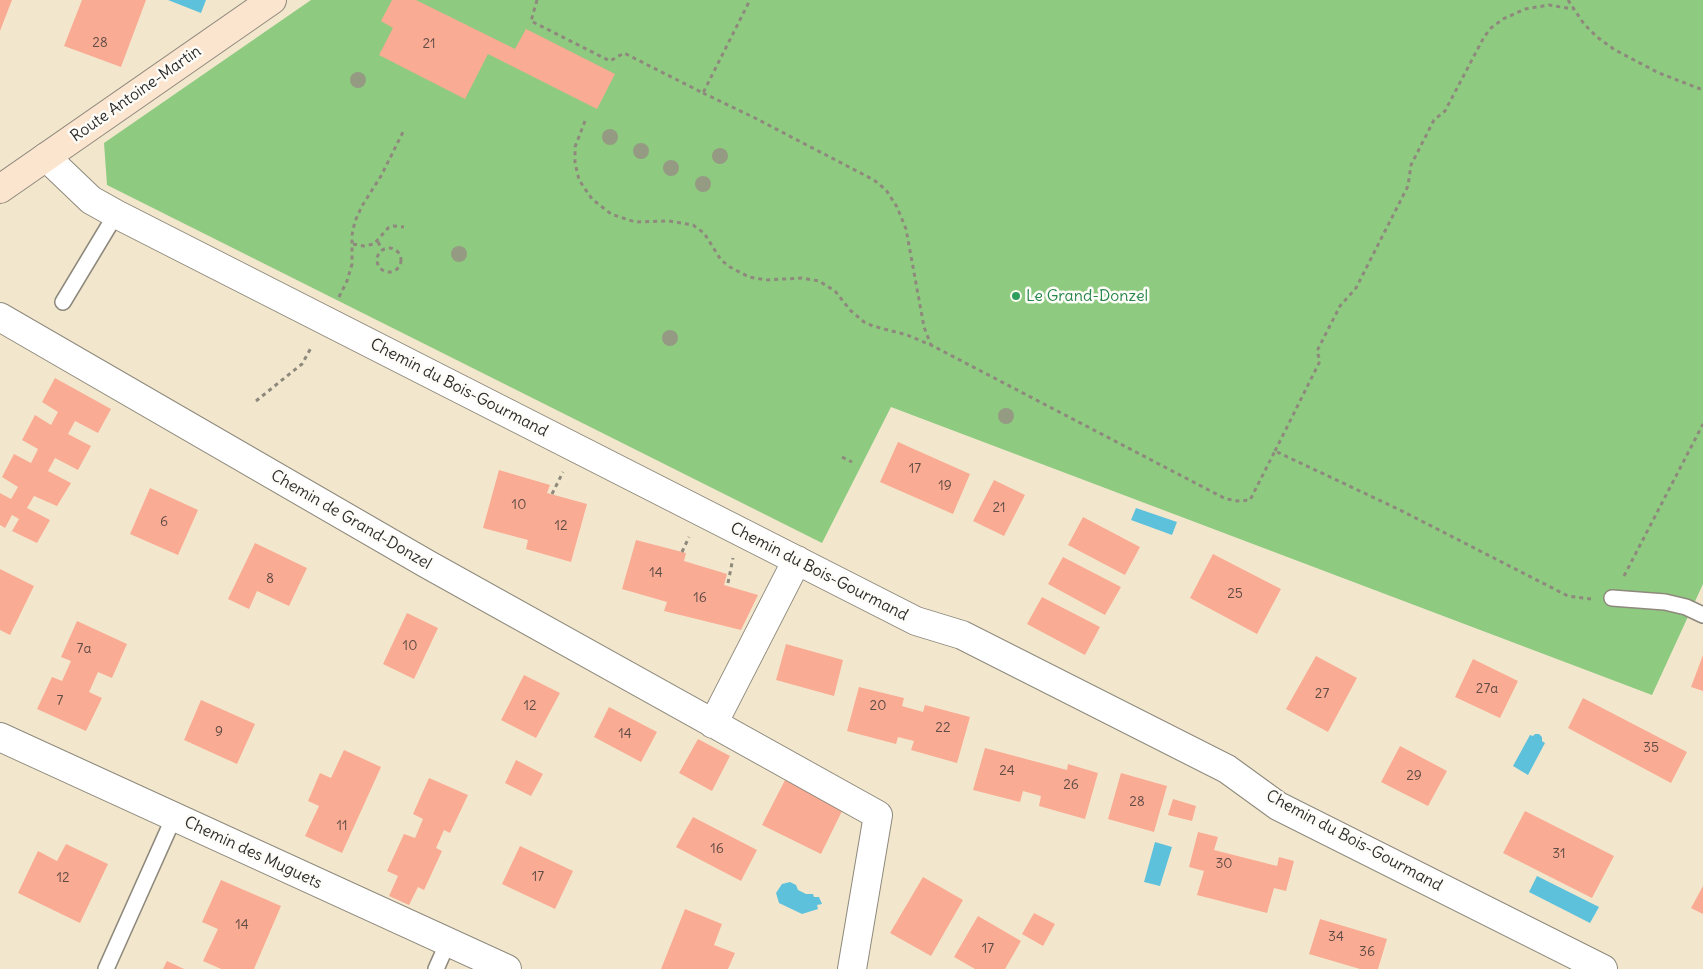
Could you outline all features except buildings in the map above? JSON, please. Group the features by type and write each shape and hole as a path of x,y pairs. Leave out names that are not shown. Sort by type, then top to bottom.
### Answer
{"street":[{"name":"Route Antoine-Martin","path":"0,189 266,2"},
{"name":"Chemin du Bois-Gourmand","path":"46,157 91,200 116,214 916,621 962,635 1228,769 1278,806 1603,969"},
{"name":"Chemin de Grand-Donzel","path":"0,317 427,564 878,815 852,969"},
{"path":"709,721 798,560"},
{"name":"Chemin des Muguets","path":"0,737 507,969"}],"lane":[{"path":"63,302 116,214"},
{"path":"1612,598 1664,602 1686,606 1703,615"},
{"path":"106,969 174,817"},
{"path":"436,969 448,942"}],"path":[{"path":"537,0 531,21 610,61 624,53 874,180 886,190 897,207 906,229 924,327 931,345"},
{"path":"703,93 750,0"},
{"path":"1568,0 1584,24 1597,37 1615,50 1659,73 1703,90"},
{"path":"585,121 575,147 575,163 580,180 592,200 612,214 635,222 669,221 693,225 704,233 721,260 739,273 757,279 802,278 819,281 835,291 850,310 864,322 907,335 931,345 1229,500 1250,500 1320,361 1317,351 1340,306 1356,288 1408,186 1411,164 1434,120 1445,111 1484,37 1491,28 1503,19 1525,8 1549,5 1573,9"},
{"path":"256,401 302,364 326,322 349,275 352,264 354,227 358,214 382,176 404,130"},
{"path":"353,244 364,246 378,242 386,230 391,227 404,227"},
{"path":"378,242 383,251"},
{"path":"392,249 398,252 401,261 396,270 388,272 381,268 378,258 383,251 392,249"},
{"path":"1275,451 1400,510 1568,596 1597,600 1612,598 1703,425"},
{"path":"842,457 852,462"}],"green space":[{"name":"Le Grand-Donzel","path":"311,0 1703,0 1703,584 1652,695 891,407 822,543 107,185 104,143"}],"water":[{"path":"168,0 206,0 201,13"},
{"path":"1136,508 1177,522 1172,535 1131,520"},
{"path":"1539,734 1545,743 1528,775 1513,766 1530,735 1533,736"},
{"path":"1155,842 1172,847 1160,886 1144,882"},
{"path":"1537,876 1599,907 1590,923 1529,892"},
{"path":"790,882 796,885 798,890 806,894 813,894 814,897 819,897 822,904 817,905 818,909 802,914 779,903 776,893 782,884"}],"place":[{"name":"Le Grand-Donzel","path":"1016,296"}]}
